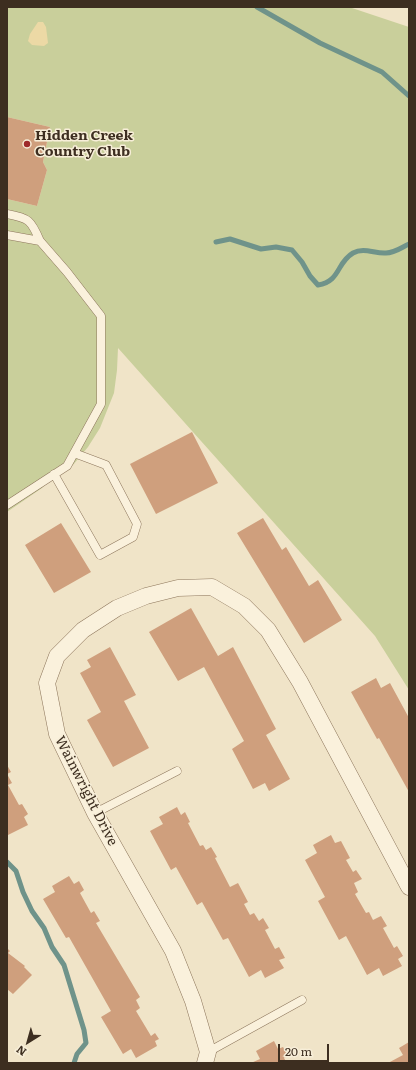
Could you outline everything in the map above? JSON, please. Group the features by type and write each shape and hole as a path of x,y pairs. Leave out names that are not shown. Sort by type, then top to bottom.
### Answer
{"street":[{"name":"Wainwright Drive","path":"207,1057 193,1001 174,951 95,813 57,734 47,683 57,656 83,630 124,605 146,596 178,588 212,587 244,606 268,630 300,682 409,887"}],"lane":[{"path":"7,214 25,217 33,226 40,241 67,272 101,316 101,404 67,466 7,505"},
{"path":"7,235 40,241"},
{"path":"54,474 100,555 133,537 138,524 106,466 74,453"},
{"path":"95,813 176,771"},
{"path":"207,1057 302,1000"}],"green space":[{"name":"Hidden Creek Country Club","path":"7,7 349,7 409,27 409,690 375,636 118,348 114,393 100,428 88,447 73,465 54,474 42,488 7,512 7,199 37,206 47,170 43,162 50,127 7,117"}],"sand":[{"path":"38,22 43,22 46,27 48,43 44,46 32,45 28,41 30,34"}],"building":[{"name":"Hidden Creek Country Club","path":"7,117 50,127 43,162 47,170 37,206 7,199"},
{"path":"192,432 218,483 156,514 130,464"},
{"path":"263,518 282,550 286,547 309,586 318,580 342,620 304,643 237,533"},
{"path":"61,523 91,572 54,593 25,545"},
{"path":"191,608 218,656 233,647 276,729 266,735 290,779 269,791 265,783 253,789 232,749 244,741 204,667 178,681 149,632"},
{"path":"110,647 136,695 124,701 149,748 113,767 87,720 101,712 80,673 91,667 87,660"},
{"path":"376,678 381,688 390,683 409,718 409,792 351,692"},
{"path":"7,765 11,772 7,774"},
{"path":"7,774 12,783 8,785 19,805 22,804 28,814 24,817 28,825 8,835"},
{"path":"177,807 181,815 185,812 190,822 188,823 200,846 203,845 206,850 211,847 230,887 238,883 248,902 244,904 250,915 254,913 259,921 263,918 269,928 265,930 275,949 279,947 285,958 279,960 284,968 265,978 261,970 249,977 228,938 223,940 202,902 197,905 176,867 171,870 150,831 163,824 159,817"},
{"path":"331,835 335,843 341,841 350,858 346,860 353,872 356,870 362,879 354,883 358,892 355,894 366,913 369,912 373,920 381,916 387,926 383,928 394,948 397,946 403,956 398,959 402,966 383,976 379,968 367,975 346,936 339,940 318,901 325,897 305,860 317,853 313,845"},
{"path":"69,876 74,884 79,881 84,890 80,893 91,913 94,911 100,921 96,923 140,997 136,1000 140,1008 136,1011 151,1036 155,1033 159,1039 155,1041 157,1046 136,1058 131,1049 123,1054 101,1017 111,1011 69,937 66,938 43,899 55,892 52,886"},
{"path":"7,948 10,951 8,953 25,966 24,967 32,975 13,994 7,989"},
{"path":"274,1041 278,1049 283,1047 288,1056 284,1058 287,1063 251,1063 260,1059 256,1051"},
{"path":"409,1042 409,1063 388,1063 403,1055 399,1048"}],"waterway":[{"path":"257,7 320,43 382,72 409,96"},
{"path":"216,242 230,239 261,249 276,247 292,250 318,285 331,280 348,257 357,251 389,253 409,244"},
{"path":"7,862 16,871 23,892 32,911 44,928 52,947 64,965 84,1030 86,1043 77,1054 74,1063"}],"place":[{"name":"Hidden Creek Country Club","path":"27,144"}]}
